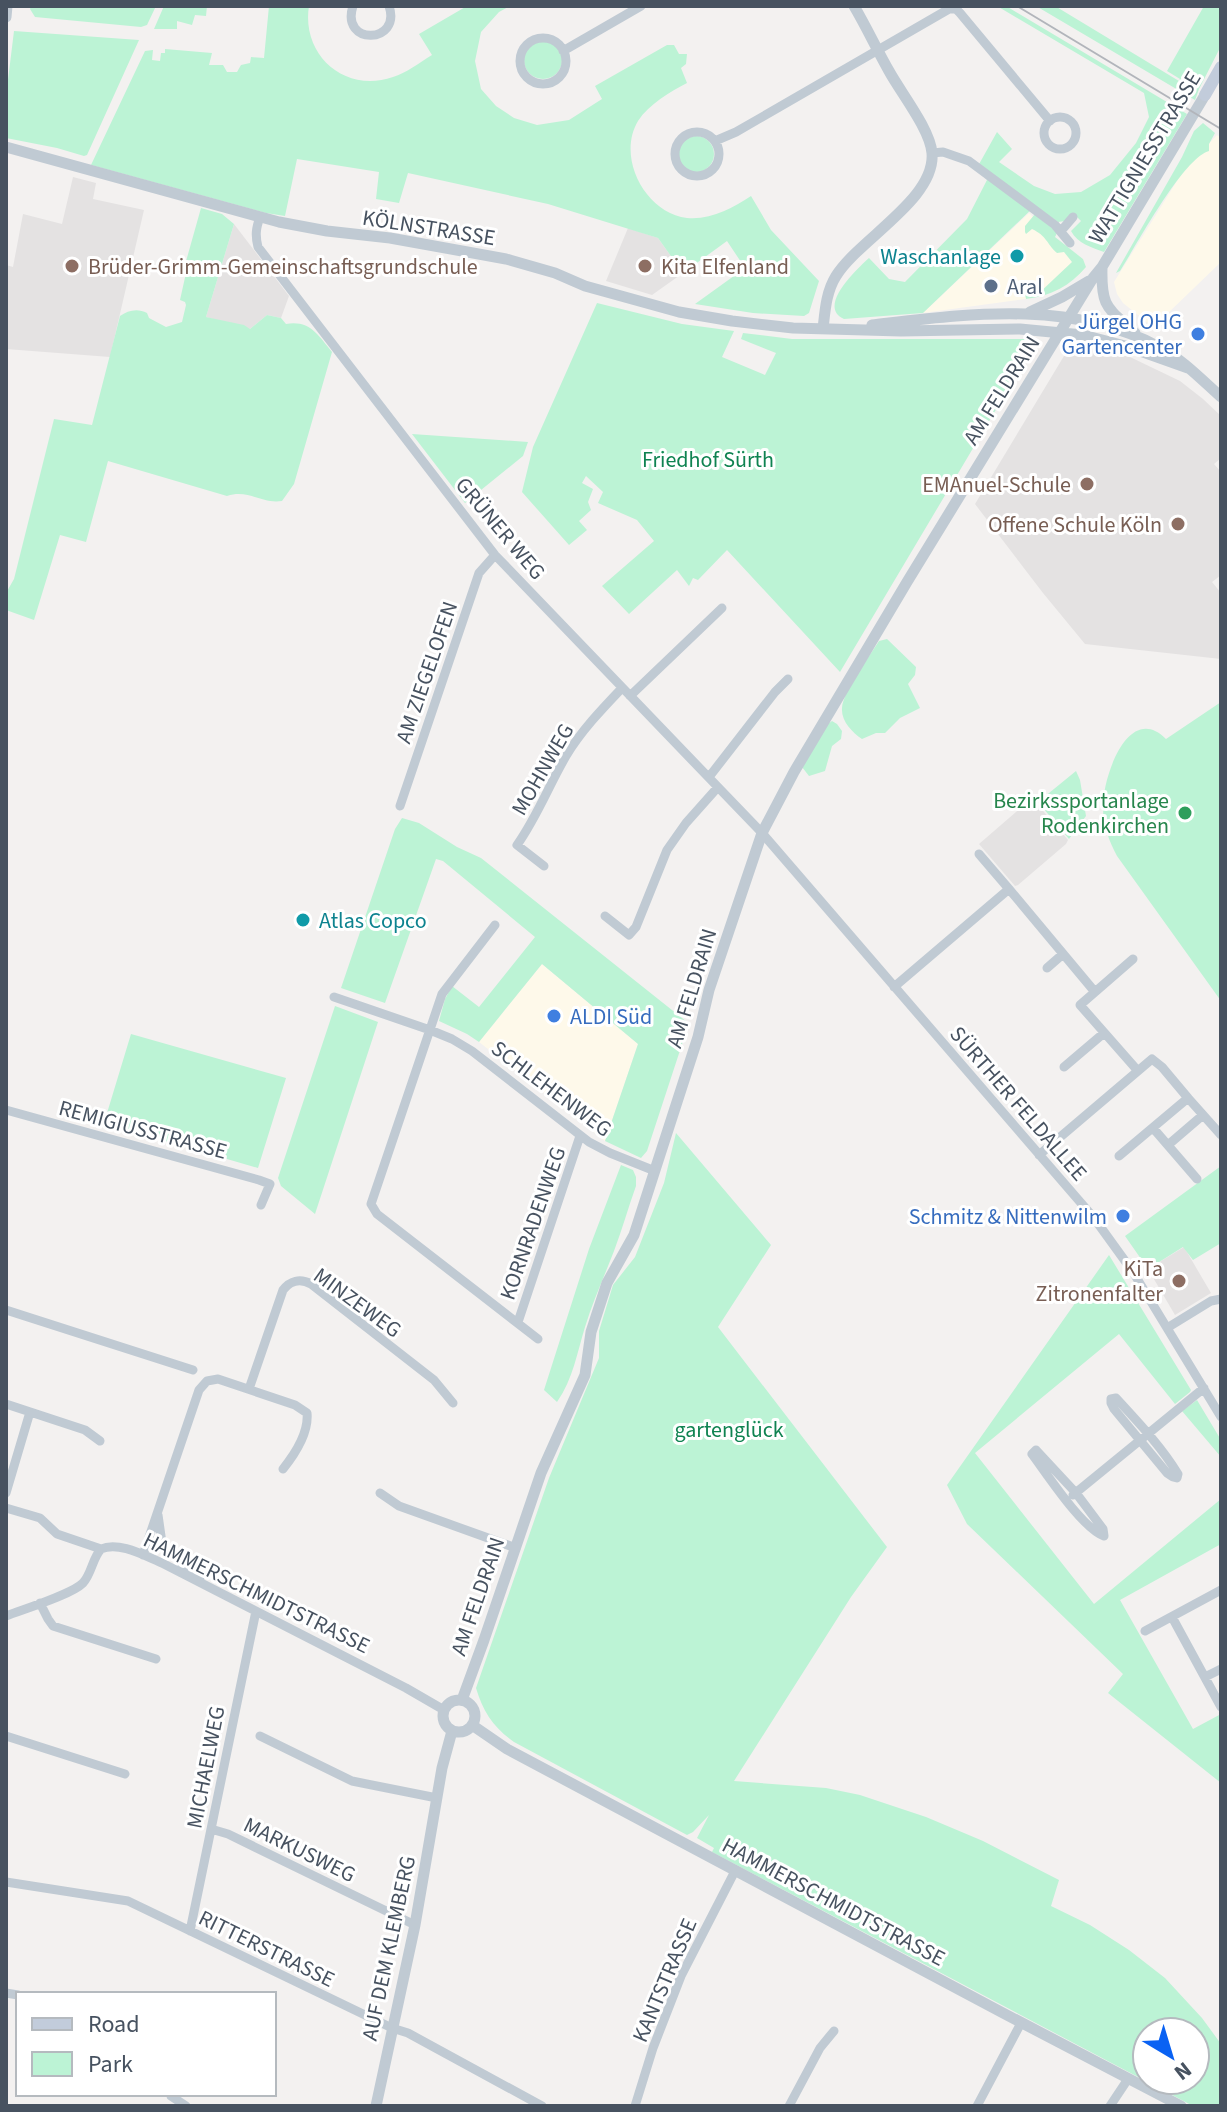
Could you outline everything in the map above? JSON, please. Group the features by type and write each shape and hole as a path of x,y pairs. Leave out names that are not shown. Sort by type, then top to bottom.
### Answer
{"main road":[{"name":"WATTIGNIESSTRASSE","path":"1205,95 1221,67"},
{"path":"1205,95 1221,74"}],"street":[{"path":"6,17 7,6"},
{"path":"353,6 351,16 354,27 370,36 386,30 391,19 390,6"},
{"path":"563,51 641,6"},
{"path":"823,329 826,301 836,276 855,253 920,190 932,153 923,129 854,6"},
{"path":"715,141 736,132 949,9 956,9 1050,121"},
{"path":"548,39 563,51 565,67 553,81 535,82 522,70 522,52 535,40 548,39"},
{"name":"WATTIGNIESSTRASSE","path":"1060,332 1205,95"},
{"path":"701,132 715,141 718,157 709,172 692,175 678,165 675,149 684,135 701,132"},
{"name":"KÖLNSTRASSE","path":"6,147 260,217 327,231 390,238 506,259 555,273 585,286 679,312 793,328 901,331 1020,329 1060,332 1108,341 1188,368"},
{"path":"932,153 943,152 969,161 1061,231 1070,243"},
{"name":"GRÜNER WEG","path":"260,217 256,228 258,247 495,555 762,833"},
{"path":"1061,231 1073,217"},
{"name":"WATTIGNIESSTRASSE","path":"1102,267 1105,302 1115,317 1141,338"},
{"path":"1027,313 1093,278"},
{"name":"KÖLNSTRASSE","path":"848,329 874,324 1027,313 1069,317 1141,338"},
{"name":"AM FELDRAIN","path":"462,1700 541,1473 585,1375 591,1332 607,1283 634,1235 698,1037 709,990 762,833 787,784 884,620 1060,332"},
{"path":"1141,338 1160,347 1221,397"},
{"name":"AM ZIEGELOFEN","path":"400,806 479,573 495,555"},
{"path":"630,696 722,608"},
{"path":"709,777 788,679"},
{"name":"MOHNWEG","path":"544,866 517,845 571,748 622,688"},
{"path":"605,916 629,935 636,927 667,850 718,787"},
{"name":"SÜRTHER FELDALLEE","path":"762,833 1113,1244 1221,1417"},
{"path":"979,854 1095,992"},
{"path":"894,987 1009,889"},
{"path":"430,1030 442,994 495,925"},
{"path":"1047,968 1063,954"},
{"path":"1133,959 1080,1005 1138,1071"},
{"name":"SCHLEHENWEG","path":"334,997 452,1039 472,1051 580,1136 610,1153 655,1171"},
{"name":"KORNRADENWEG","path":"430,1030 371,1207 538,1339"},
{"path":"1064,1067 1104,1033"},
{"path":"1039,1155 1152,1059 1221,1135"},
{"path":"1119,1156 1188,1098"},
{"name":"REMIGIUSSTRASSE","path":"6,1110 270,1184 261,1205"},
{"path":"1168,1145 1203,1115"},
{"path":"1153,1128 1197,1179"},
{"name":"KORNRADENWEG","path":"518,1322 580,1136"},
{"name":"MINZEWEG","path":"249,1389 283,1290 291,1282 301,1280 311,1284 434,1380 453,1403"},
{"path":"1167,1328 1211,1301 1221,1299"},
{"path":"6,1310 193,1370"},
{"path":"143,1555 199,1390 207,1381 218,1379 295,1405 307,1413 308,1420 299,1444 283,1469"},
{"path":"1067,1500 1204,1388"},
{"path":"1116,1398 1147,1433 1178,1474 1177,1478 1167,1473 1139,1441 1114,1409 1111,1399 1116,1398"},
{"path":"6,1404 85,1430 100,1441"},
{"path":"6,1493 30,1412"},
{"path":"1036,1450 1076,1493 1103,1529 1104,1536 1095,1531 1067,1500 1032,1454 1033,1451 1036,1450"},
{"path":"380,1493 399,1506 516,1548"},
{"name":"HAMMERSCHMIDTSTRASSE","path":"6,1508 40,1518 57,1534 101,1549 114,1546 143,1555 444,1710"},
{"path":"158,1512 165,1548 205,1585"},
{"path":"6,1616 82,1584 101,1549"},
{"path":"1145,1631 1221,1590"},
{"path":"40,1603 53,1626 156,1659"},
{"name":"MICHAELWEG","path":"190,1931 256,1611"},
{"path":"1172,1617 1221,1707"},
{"path":"1205,1677 1221,1669"},
{"path":"462,1700 474,1711 475,1719 463,1732 452,1731 443,1720 444,1710 452,1701 462,1700"},
{"name":"HAMMERSCHMIDTSTRASSE","path":"472,1725 507,1749 1181,2106"},
{"name":"AUF DEM KLEMBERG","path":"376,2106 452,1731"},
{"path":"6,1736 125,1774"},
{"path":"260,1736 352,1781 437,1798"},
{"name":"MARKUSWEG","path":"211,1829 228,1834 415,1925"},
{"name":"KANTSTRASSE","path":"635,2106 681,1976 735,1871"},
{"name":"RITTERSTRASSE","path":"6,1882 128,1901 408,2033 542,2106"},
{"path":"977,2106 1021,2023"},
{"path":"789,2106 820,2048 834,2031"},
{"path":"1110,2106 1128,2079"},
{"path":"171,2096 186,2106"}],"shaded area":[{"path":"1217,135 1221,138 1221,262 1166,315 1148,323 1123,303 1114,282 1182,173"},
{"name":"Brüder-Grimm-Gemeinschaftsgrundschule","path":"73,177 96,183 93,199 144,210 110,357 6,349 6,265 13,267 23,214 62,224"},
{"path":"1029,213 1083,259 1086,267 1080,274 1058,290 1033,298 923,313"},
{"path":"234,224 289,296 281,318 267,315 250,329 206,317"},
{"name":"Kita Elfenland","path":"628,228 658,238 683,273 652,295 606,281"},
{"name":"EMAnuel-Schule","path":"1072,345 1130,357 1180,381 1221,416 1221,458 1214,464 1221,472 1221,575 1212,582 1221,593 1221,659 1085,644 975,504"},
{"path":"1032,798 1068,840 1015,886 979,844"},
{"path":"542,964 638,1044 605,1141 479,1042"},
{"name":"KiTa Zitronenfalter","path":"1184,1247 1211,1293 1175,1315 1148,1269"}],"green space":[{"path":"31,6 156,6 147,25 141,27 35,17"},
{"path":"164,6 207,6 206,16 195,15 192,25 177,21 177,29 154,29"},
{"path":"269,6 309,6 308,24 319,54 343,75 375,81 398,75 432,55 419,34 467,6 510,6 499,12 481,32 475,61 481,89 496,106 514,118 537,125 569,120 602,99 595,86 667,45 674,45 679,54 687,54 686,64 681,68 687,83 654,104 638,121 632,136 631,151 639,182 659,206 687,218 713,215 751,196 771,230 819,281 809,313 804,316 753,313 695,304 745,268 727,241 683,273 658,238 548,204 408,173 399,203 376,199 379,172 297,159 285,216 91,165 145,51 153,50 152,60 160,61 165,49 212,53 209,65 223,65 227,72 237,72 241,65 250,63 251,57 264,58"},
{"path":"997,6 1006,6 1187,114 1104,252 1077,239 1071,231 1081,221 1073,213 1065,221 1058,222 1035,206 923,313 844,319 837,313 837,297 869,258 889,279 905,282 967,219 987,180 978,166 997,132 1012,149 999,162 1034,186 1055,194 1081,192 1110,175 1136,143 1149,117 1144,93"},
{"path":"1036,6 1055,6 1179,81 1167,71 1204,6 1221,6 1221,46 1195,100"},
{"path":"14,31 139,40 87,155 6,138 6,96"},
{"path":"543,41 556,47 562,60 556,73 543,79 530,73 524,60 530,47"},
{"path":"1203,123 1215,133 1209,151 1186,169 1116,273 1194,131"},
{"path":"696,136 709,141 714,154 709,167 696,172 683,167 678,154 683,141"},
{"path":"201,208 222,214 234,224 206,317 250,329 267,315 281,318 286,324 301,324 313,330 332,352 294,484 282,501 242,494 227,496 108,461 86,542 60,535 34,620 6,610 6,593 14,579 54,419 92,425 120,316 137,310 144,311 149,318 166,327 182,322 186,305 180,300 186,273 183,272"},
{"path":"1035,214 1058,231 1055,237 1083,259 1086,267 1059,289 1026,299 1025,294 1031,288 1037,295 1072,262 1064,252 1057,253 1037,232 1032,229 1026,234 1025,226"},
{"name":"Friedhof Sürth","path":"597,303 682,324 734,331 722,357 765,375 776,353 741,339 743,333 792,339 1024,339 1032,342 1032,349 840,672 727,550 698,580 693,578 689,586 677,570 629,614 602,586 654,541 637,520 598,503 603,492 586,476 582,483 593,489 588,502 591,510 579,521 587,530 569,545 522,492 533,447"},
{"path":"412,434 528,442 523,456 465,503"},
{"path":"887,639 916,667 915,675 908,684 920,708 900,718 885,733 862,739 845,722 843,701 879,641"},
{"path":"1221,702 1221,1001 1117,856 1107,833 1103,808 1112,763 1129,736 1140,730 1152,730 1166,739"},
{"path":"832,721 842,731 841,739 832,746 825,771 809,776 802,767"},
{"path":"1076,771 1086,816 1069,839 1038,802"},
{"path":"402,818 419,823 481,858 687,1022 647,1151 641,1158 605,1141 638,1044 542,964 479,1042 439,1021 452,986 479,1007 535,937 443,861 436,859 385,1003 341,988 395,829"},
{"path":"335,1006 378,1022 315,1214 281,1186 278,1178"},
{"path":"131,1034 286,1078 258,1168 104,1123"},
{"name":"gartenglück","path":"676,1133 771,1245 718,1327 887,1547 851,1597 734,1781 826,1788 860,1795 926,1817 983,1841 1059,1880 1051,1906 1090,1925 1129,1950 1165,1978 1200,2016 1131,2016 1131,2073 712,1852 714,1848 697,1838 709,1815 687,1835 514,1742 486,1712 476,1688 549,1478 599,1358 599,1331 613,1285 635,1257 664,1183"},
{"path":"621,1165 633,1170 636,1186 588,1317 571,1375 557,1402 544,1390 589,1249"},
{"path":"1221,1166 1221,1243 1193,1260 1183,1247 1148,1269 1125,1236"},
{"path":"1109,1255 1190,1392 1175,1404 1119,1334 975,1453 1094,1604 1221,1499 1221,1544 1120,1600 1193,1729 1221,1714 1221,1783 1108,1693 1123,1674 967,1524 947,1485"},
{"path":"1197,1400 1221,1440 1221,1457 1182,1411"},
{"path":"1211,2030 1221,2044 1221,2106 1193,2106 1174,2096 1211,2096"}],"tram line":[{"path":"1017,6 1221,129"}],"place":[{"name":"Waschanlage","path":"1017,256"},
{"name":"Brüder-Grimm-Gemeinschaftsgrundschule","path":"72,266"},
{"name":"Kita Elfenland","path":"645,266"},
{"name":"Aral","path":"991,286"},
{"name":"Jürgel OHG Gartencenter","path":"1198,334"},
{"name":"EMAnuel-Schule","path":"1087,484"},
{"name":"Offene Schule Köln","path":"1178,524"},
{"name":"Bezirkssportanlage Rodenkirchen","path":"1185,813"},
{"name":"Atlas Copco","path":"303,920"},
{"name":"ALDI Süd","path":"554,1016"},
{"name":"Schmitz & Nittenwilm","path":"1123,1216"},
{"name":"KiTa Zitronenfalter","path":"1179,1281"}]}
